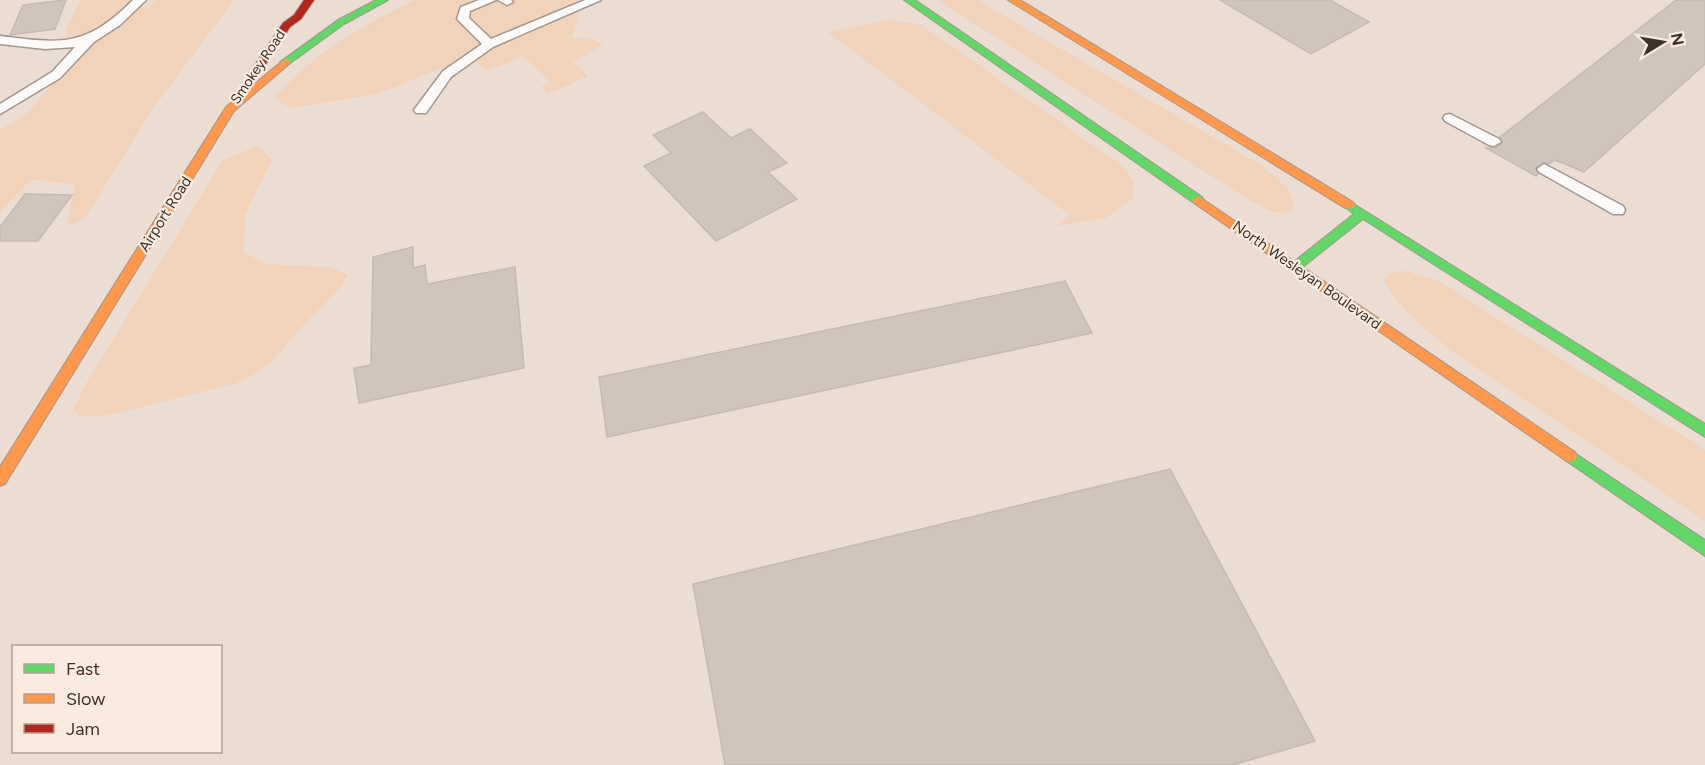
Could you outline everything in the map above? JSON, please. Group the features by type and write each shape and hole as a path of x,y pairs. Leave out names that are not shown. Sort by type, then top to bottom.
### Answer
{"main road":[{"name":"Smokey Road","path":"230,109 286,25 298,17 309,0"},
{"name":"Airport Road","path":"0,480 230,109 282,62 364,9 383,0"},
{"name":"North Wesleyan Boulevard","path":"909,0 1705,549"},
{"path":"1013,0 1362,214 1705,431"},
{"name":"Smokey Road","path":"285,8 280,17 286,25"},
{"path":"1295,267 1362,214"}],"lane":[{"path":"0,110 56,75 89,40 130,11 140,0"},
{"path":"454,0 465,9"},
{"path":"465,9 490,0"},
{"path":"421,110 447,74 489,44 593,0"},
{"path":"550,3 563,13"},
{"path":"465,9 463,19 489,44"},
{"path":"519,14 532,26"},
{"path":"0,40 62,44 89,40"},
{"path":"1450,118 1494,142"},
{"path":"1544,169 1618,210"}],"shaded area":[{"path":"80,0 133,0 148,9 156,0 234,0 152,110 85,218 67,226 75,185 31,179 0,212 0,130 28,113 69,66 65,31"},
{"path":"416,0 578,0 579,14 572,38 591,38 603,45 573,62 588,76 548,94 541,87 551,82 523,56 487,71 470,56 377,94 293,108 282,104 275,97 306,67 340,41"},
{"path":"938,0 977,0 1261,165 1287,189 1294,208 1285,213 1272,212 1246,198"},
{"path":"888,20 920,24 1121,165 1133,181 1134,198 1106,218 1056,226 1071,216 828,32"},
{"path":"258,146 272,160 245,214 244,252 265,264 331,267 348,275 341,287 297,332 271,363 237,383 110,415 84,417 73,411 85,385 223,160"},
{"path":"1406,271 1438,281 1705,450 1705,521 1480,371 1433,335 1395,298 1384,280 1391,273"}],"building":[{"path":"66,0 55,29 10,35 23,5"},
{"path":"1220,0 1330,0 1369,22 1311,54"},
{"path":"1676,0 1705,0 1705,64 1584,172 1555,160 1549,164 1543,162 1536,167 1538,174 1536,176 1486,148 1495,148 1502,144 1500,137"},
{"path":"703,112 731,138 750,129 787,163 768,172 797,199 716,241 644,166 671,153 653,135"},
{"path":"25,194 72,195 38,241 0,241 0,227"},
{"path":"413,247 413,268 425,265 427,284 515,267 524,368 359,403 354,368 371,365 373,257"},
{"path":"1065,281 1092,333 607,437 599,377"},
{"path":"1170,469 1315,741 1233,765 725,765 693,584"}],"traffic: fast":[{"path":"285,62 341,22 383,0"},
{"path":"909,0 1198,200"},
{"path":"1349,205 1705,431"},
{"path":"1295,267 1362,214"},
{"path":"1570,456 1705,549"}],"traffic: slow":[{"path":"1013,0 1349,205"},
{"path":"0,480 230,109 285,62"},
{"path":"1198,200 1570,456"}],"traffic: jam":[{"path":"253,75 286,25 298,17 309,0"}]}
